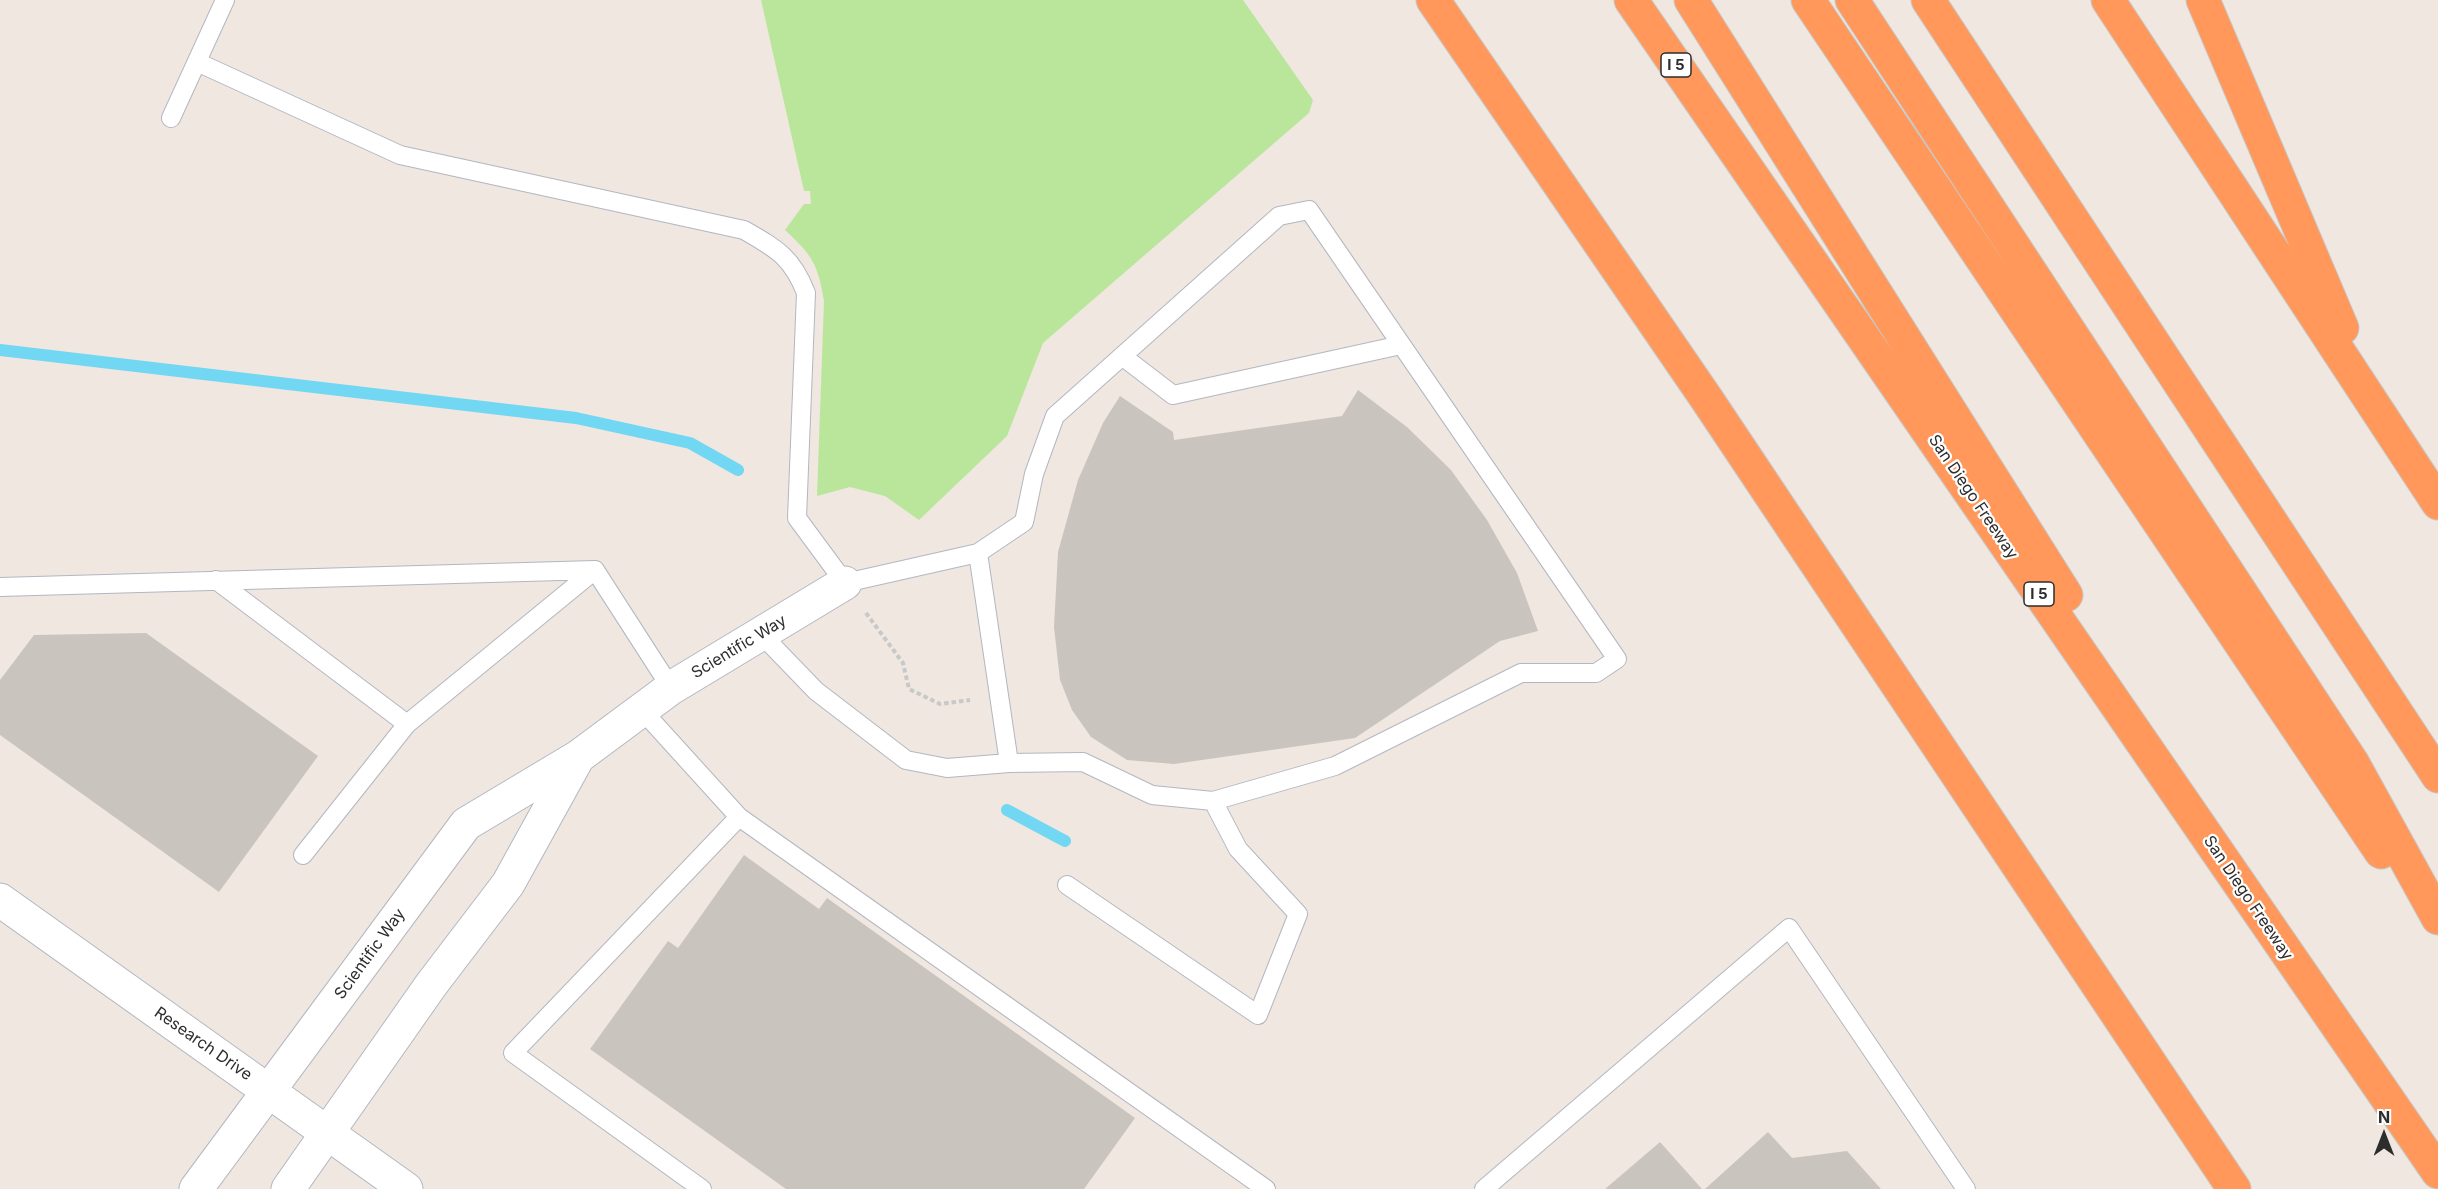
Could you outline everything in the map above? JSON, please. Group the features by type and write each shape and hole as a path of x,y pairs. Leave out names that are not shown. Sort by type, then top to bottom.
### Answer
{"highway":[{"path":"1433,0 1706,398 2234,1189"},
{"name":"San Diego Freeway","path":"1631,0 2438,1172"},
{"path":"1691,0 2357,1056"},
{"path":"1808,0 2377,849 2430,904"},
{"path":"1852,0 2352,762 2430,904"},
{"path":"1928,0 2438,776"},
{"path":"2108,0 2438,503"},
{"path":"2203,0 2374,405"}],"street":[{"name":"Scientific Way","path":"196,1189 466,825 578,757 671,688 845,583"},
{"name":"Scientific Way","path":"288,1189 431,985 508,884 578,757"},
{"name":"Research Drive","path":"0,900 406,1189"}],"lane":[{"path":"171,118 225,0"},
{"path":"197,62 400,155 744,230 788,257 806,293 797,518 845,583 978,552 1024,522 1034,474 1055,416 1279,216 1309,210 1617,659 1596,673 1521,673 1335,766 1213,801 1152,795 1083,762 1009,763 947,768 906,760 816,691 760,633"},
{"path":"1122,356 1173,395 1401,345"},
{"path":"978,552 1009,763"},
{"path":"0,587 595,570"},
{"path":"595,570 671,688"},
{"path":"303,855 407,724 595,570"},
{"path":"216,580 407,724"},
{"path":"641,710 739,817 1266,1189"},
{"path":"1067,885 1258,1015 1298,914 1238,849 1213,801"},
{"path":"702,1189 513,1053 739,817"},
{"path":"1484,1189 1789,928 1966,1189"}],"path":[{"path":"845,583 903,663 909,689 940,704 1001,697"}],"green space":[{"path":"761,0 1243,0 1313,100 1309,113 1043,343 1007,436 919,520 885,496 850,487 817,496 824,301 819,278 812,261 802,246 785,230 804,204 811,204 810,191 804,191"}],"building":[{"path":"1358,390 1407,427 1451,470 1487,520 1517,573 1538,631 1500,641 1355,738 1174,764 1127,760 1091,737 1072,710 1060,680 1054,627 1058,552 1078,480 1103,423 1120,396 1173,432 1174,440 1342,416"},
{"path":"146,633 318,756 219,892 0,735 0,680 34,635"},
{"path":"744,855 819,909 827,898 1135,1118 1084,1189 786,1189 590,1049 668,941 678,948"},
{"path":"1768,1132 1792,1158 1847,1151 1881,1189 1705,1189"},
{"path":"1660,1142 1702,1189 1605,1189"}],"waterway":[{"path":"0,350 576,418 690,443 738,470"},
{"path":"1007,810 1065,841"}]}
